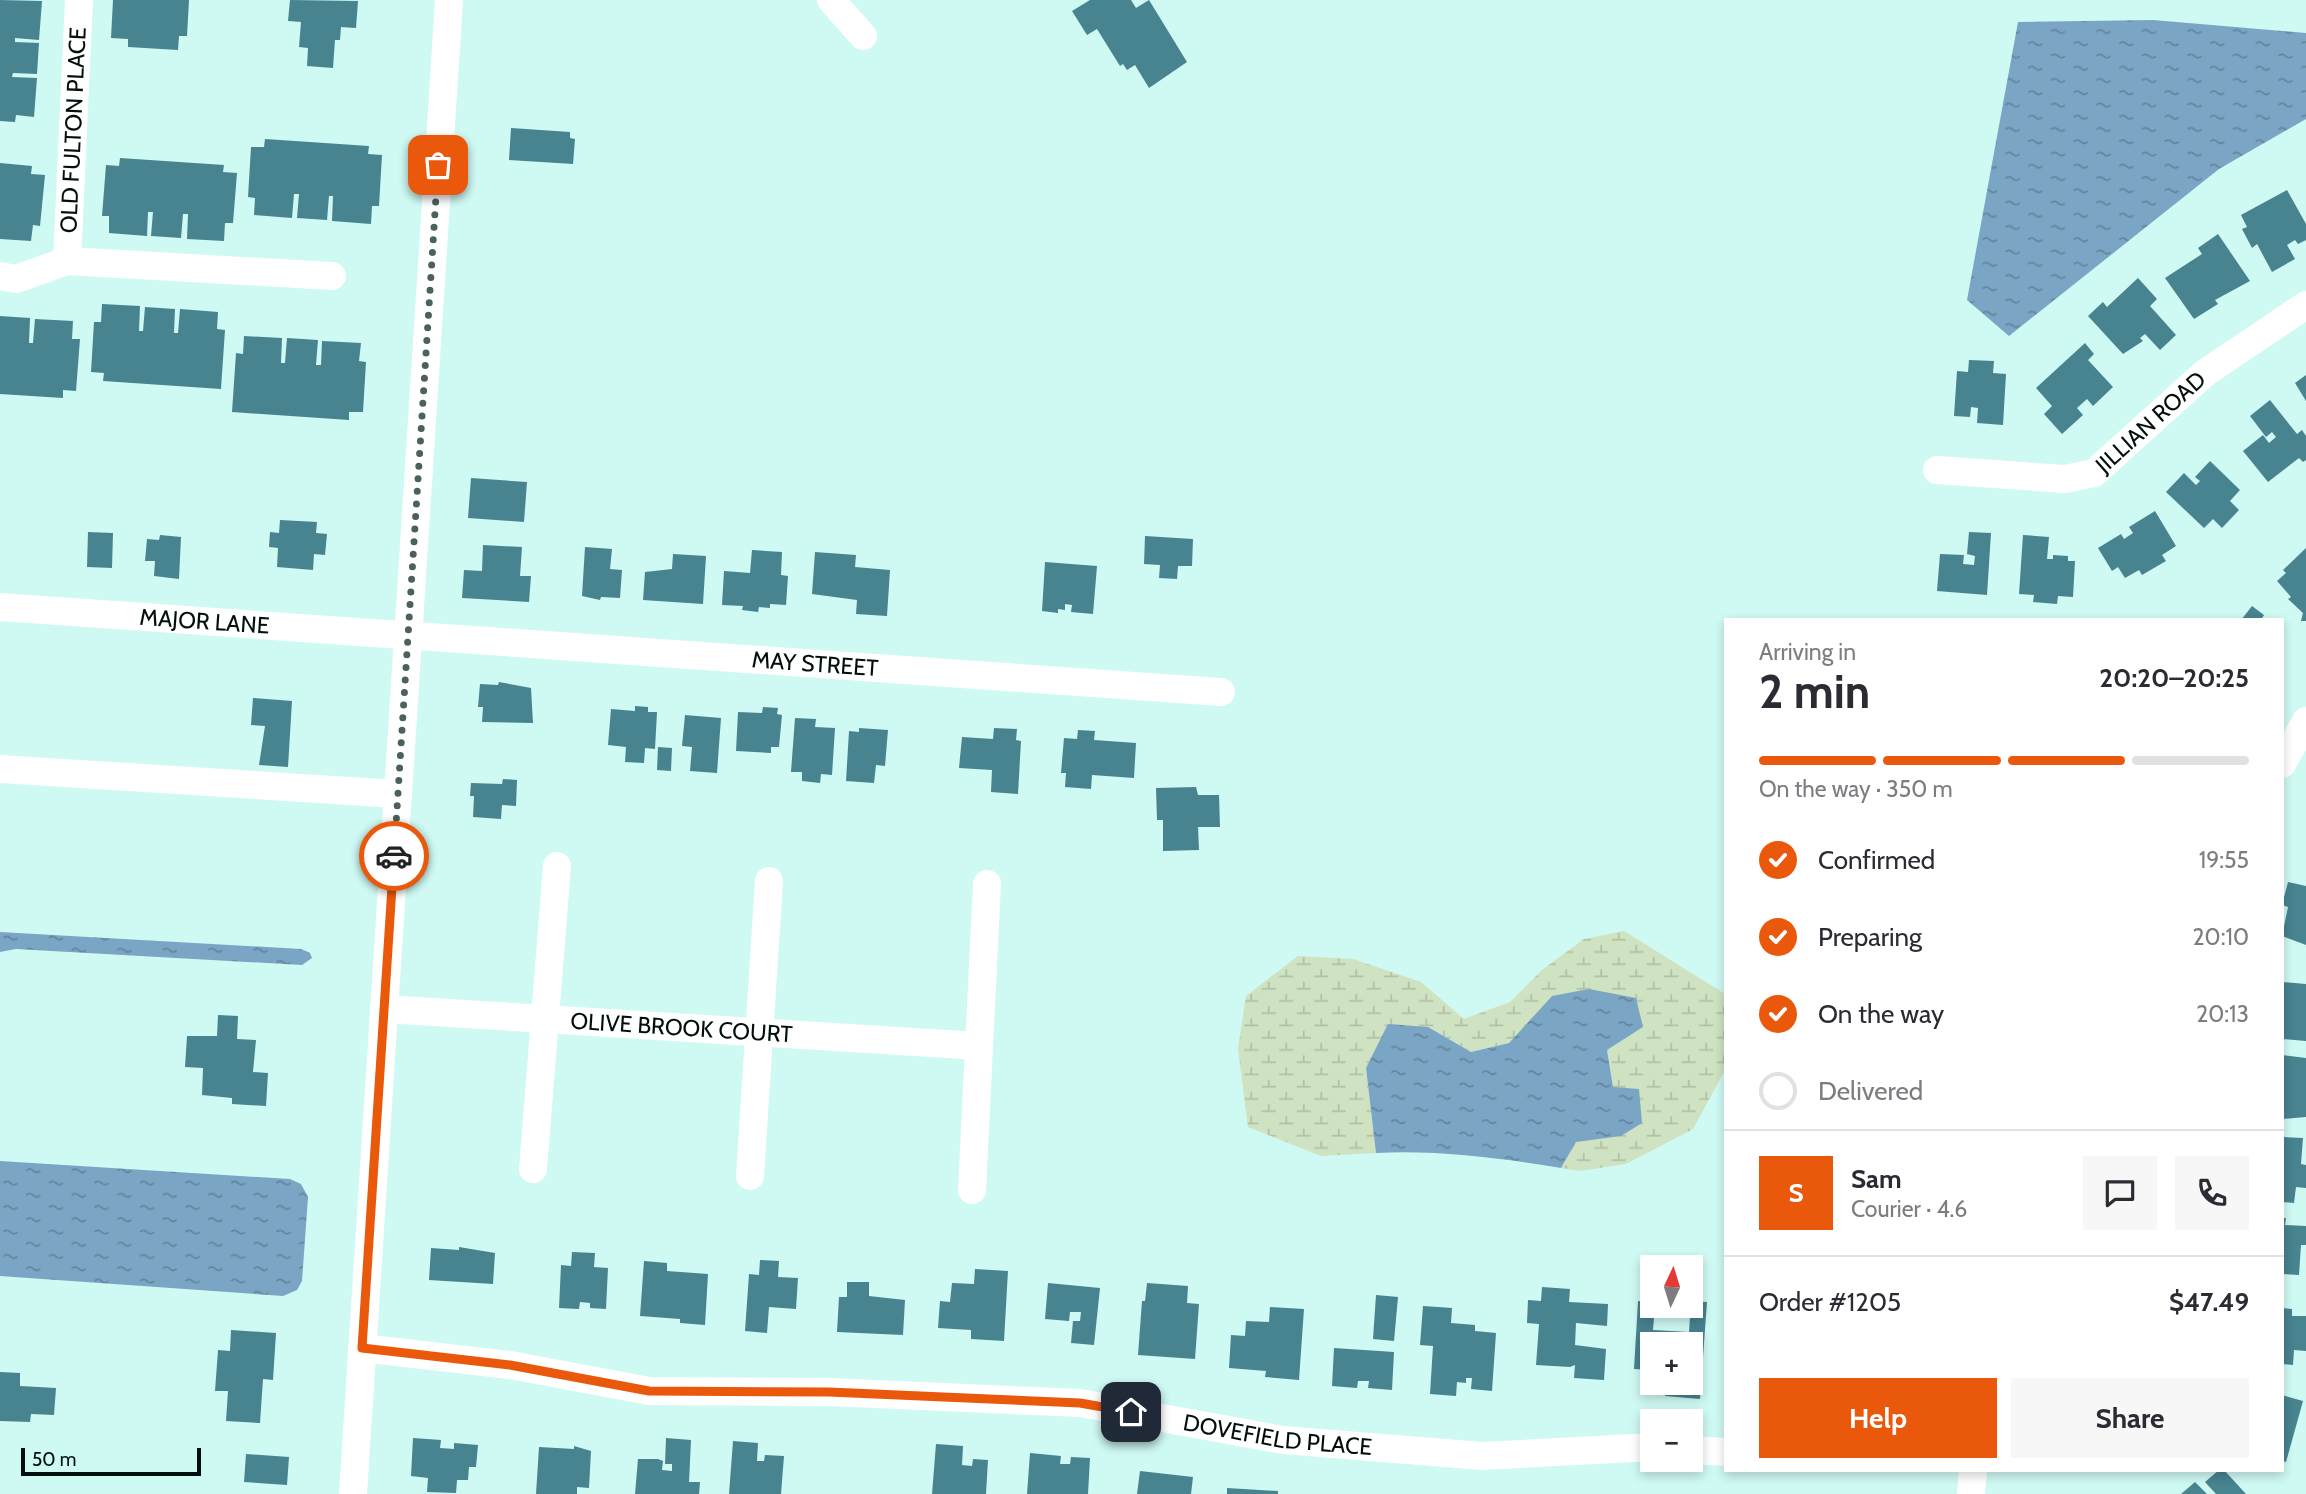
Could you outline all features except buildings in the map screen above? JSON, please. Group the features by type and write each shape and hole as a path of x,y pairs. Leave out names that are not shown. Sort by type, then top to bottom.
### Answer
{"street":[{"name":"OLD FULTON PLACE","path":"67,261 79,0"},
{"path":"353,1494 449,0"},
{"path":"831,0 863,36"},
{"path":"0,276 16,279 67,261 332,276"},
{"name":"JILLIAN ROAD","path":"1937,470 2065,479 2094,473 2205,373 2306,306"},
{"name":"MAJOR LANE","path":"0,607 408,634"},
{"name":"MAY STREET","path":"408,634 1222,692"},
{"path":"2284,760 2306,721"},
{"path":"0,769 398,794"},
{"path":"533,1169 557,866"},
{"path":"751,1175 769,881"},
{"path":"972,1190 987,884"},
{"name":"OLIVE BROOK COURT","path":"384,1009 979,1046"},
{"name":"DOVEFIELD PLACE","path":"362,1348 510,1365 649,1391 829,1392 1080,1403 1283,1440 1482,1456 1640,1448"},
{"path":"1703,1451 1724,1452"},
{"path":"1971,1494 1973,1472"}],"green space":[{"path":"1624,931 1724,993 1724,1072 1693,1129 1626,1164 1580,1171 1561,1168 1576,1141 1621,1136 1607,1050 1643,1027 1552,996 1509,1043 1471,1052 1428,1027 1366,1068 1376,1153 1321,1156 1248,1127 1238,1049 1246,996 1298,956 1353,959 1421,982 1464,1019 1510,1002 1542,970 1584,939"}],"water":[{"path":"2153,20 2306,33 2306,119 2219,169 2009,336 1967,300 2018,22"},
{"path":"0,932 301,949 310,953 312,958 302,965 16,949 0,952"},
{"path":"1589,989 1636,998 1643,1027 1607,1050 1613,1087 1639,1089 1642,1123 1621,1136 1576,1142 1561,1168 1469,1156 1376,1153 1366,1068 1388,1024 1428,1027 1471,1052 1509,1043 1552,996"},
{"path":"0,1161 290,1179 301,1184 308,1197 302,1281 297,1290 283,1296 0,1276"}],"way so far":[{"path":"394,856 438,165"}],"route":[{"path":"394,856 362,1348 510,1365 649,1391 829,1392 1080,1403 1131,1412"}]}
